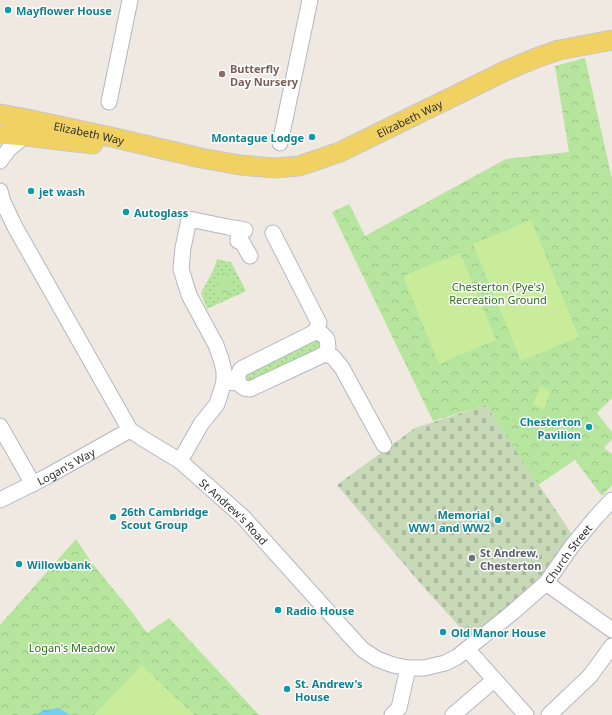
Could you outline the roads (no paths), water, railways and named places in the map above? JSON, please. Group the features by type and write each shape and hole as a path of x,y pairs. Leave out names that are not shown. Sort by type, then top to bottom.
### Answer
{"main road":[{"name":"Elizabeth Way","path":"0,114 240,165 275,168 299,166 340,152 505,71 536,58 559,50 612,40"},
{"name":"Elizabeth Way","path":"0,134 111,146 176,158 202,158"}],"street":[{"path":"109,102 130,0"},
{"path":"280,143 310,0"},
{"path":"0,161 9,149 25,136"},
{"name":"St Andrew's Road","path":"0,191 3,202 15,227 130,430 180,461 243,517 363,650 377,659 408,668 424,668 445,663 457,657 546,583"},
{"path":"250,256 242,242 238,241 242,229 189,219 183,248 181,269 189,295 216,344 224,371 231,383 250,389 324,354 328,347 327,339 322,334 315,332"},
{"path":"180,461 201,424 241,369 315,332 319,322 273,233"},
{"path":"324,354 333,358 342,368 384,445"},
{"path":"0,426 33,484"},
{"name":"Logan's Way","path":"0,500 33,484 130,430"},
{"name":"Church Street","path":"612,500 572,546 546,583 612,630"},
{"path":"549,715 590,676 612,646"},
{"path":"467,649 526,715"},
{"path":"392,715 399,708 408,668"},
{"path":"453,715 494,680"}],"water":[{"path":"59,708 70,715 36,715 43,710"}],"place":[{"name":"Mayflower House","path":"8,10"},
{"name":"Butterfly Day Nursery","path":"222,74"},
{"name":"Montague Lodge","path":"312,137"},
{"name":"jet wash","path":"31,191"},
{"name":"Autoglass","path":"126,212"},
{"name":"Chesterton Pavilion","path":"589,427"},
{"name":"26th Cambridge Scout Group","path":"113,517"},
{"name":"Memorial WW1 and WW2","path":"498,520"},
{"name":"St Andrew, Chesterton","path":"472,558"},
{"name":"Willowbank","path":"19,564"},
{"name":"Radio House","path":"278,610"},
{"name":"Old Manor House","path":"443,632"},
{"name":"St. Andrew's House","path":"287,689"}],"park label":[{"name":"Chesterton (Pye's) Recreation Ground","path":"498,292"},
{"name":"Logan's Meadow","path":"72,647"}]}
